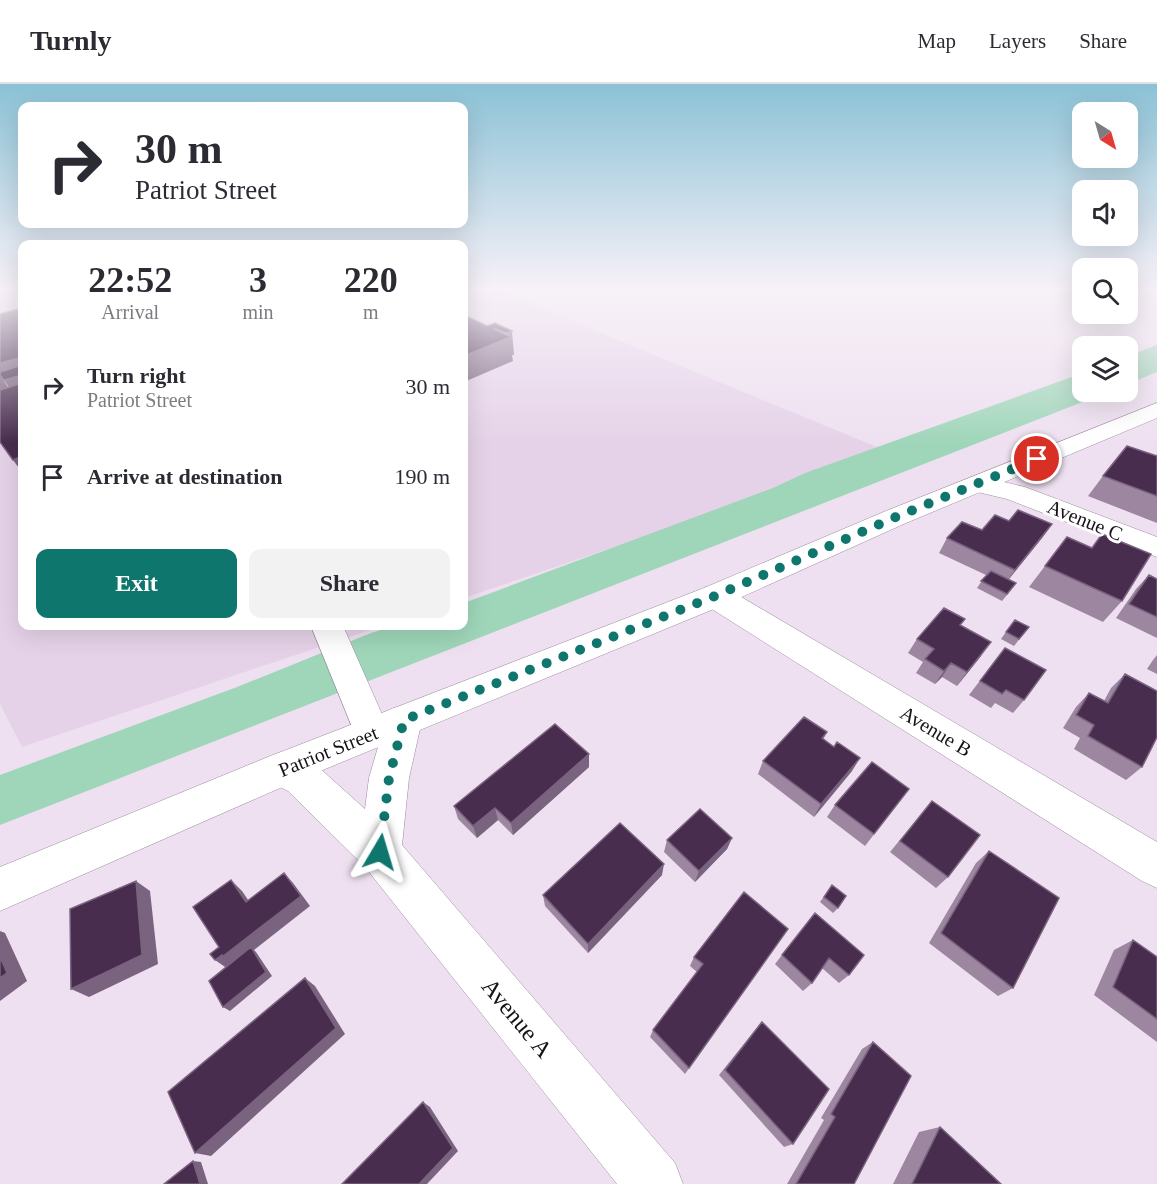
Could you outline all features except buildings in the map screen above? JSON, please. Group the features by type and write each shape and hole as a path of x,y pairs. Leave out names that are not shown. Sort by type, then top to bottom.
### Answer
{"main road":[{"name":"Patriot Street","path":"0,889 282,769 379,720 715,596 896,517 1157,410"},
{"name":"Avenue C","path":"978,484 1026,497 1157,548"},
{"name":"Avenue B","path":"715,596 1157,866"},
{"path":"330,630 379,720 389,778 380,852"},
{"name":"Avenue A","path":"282,769 302,778 380,852 654,1184"}],"shaded area":[{"path":"0,340 18,340 18,630 370,630 22,747 0,704"},
{"path":"468,340 619,340 891,453 468,597"},
{"path":"1157,345 1157,372 1138,380 1138,352"},
{"path":"1072,377 1072,402 1082,402 0,825 0,775 237,687 371,633 381,630 468,630 468,602 773,488 805,473"}],"route":[{"path":"380,852 389,778 404,720 715,596 896,517 1037,459"}]}
